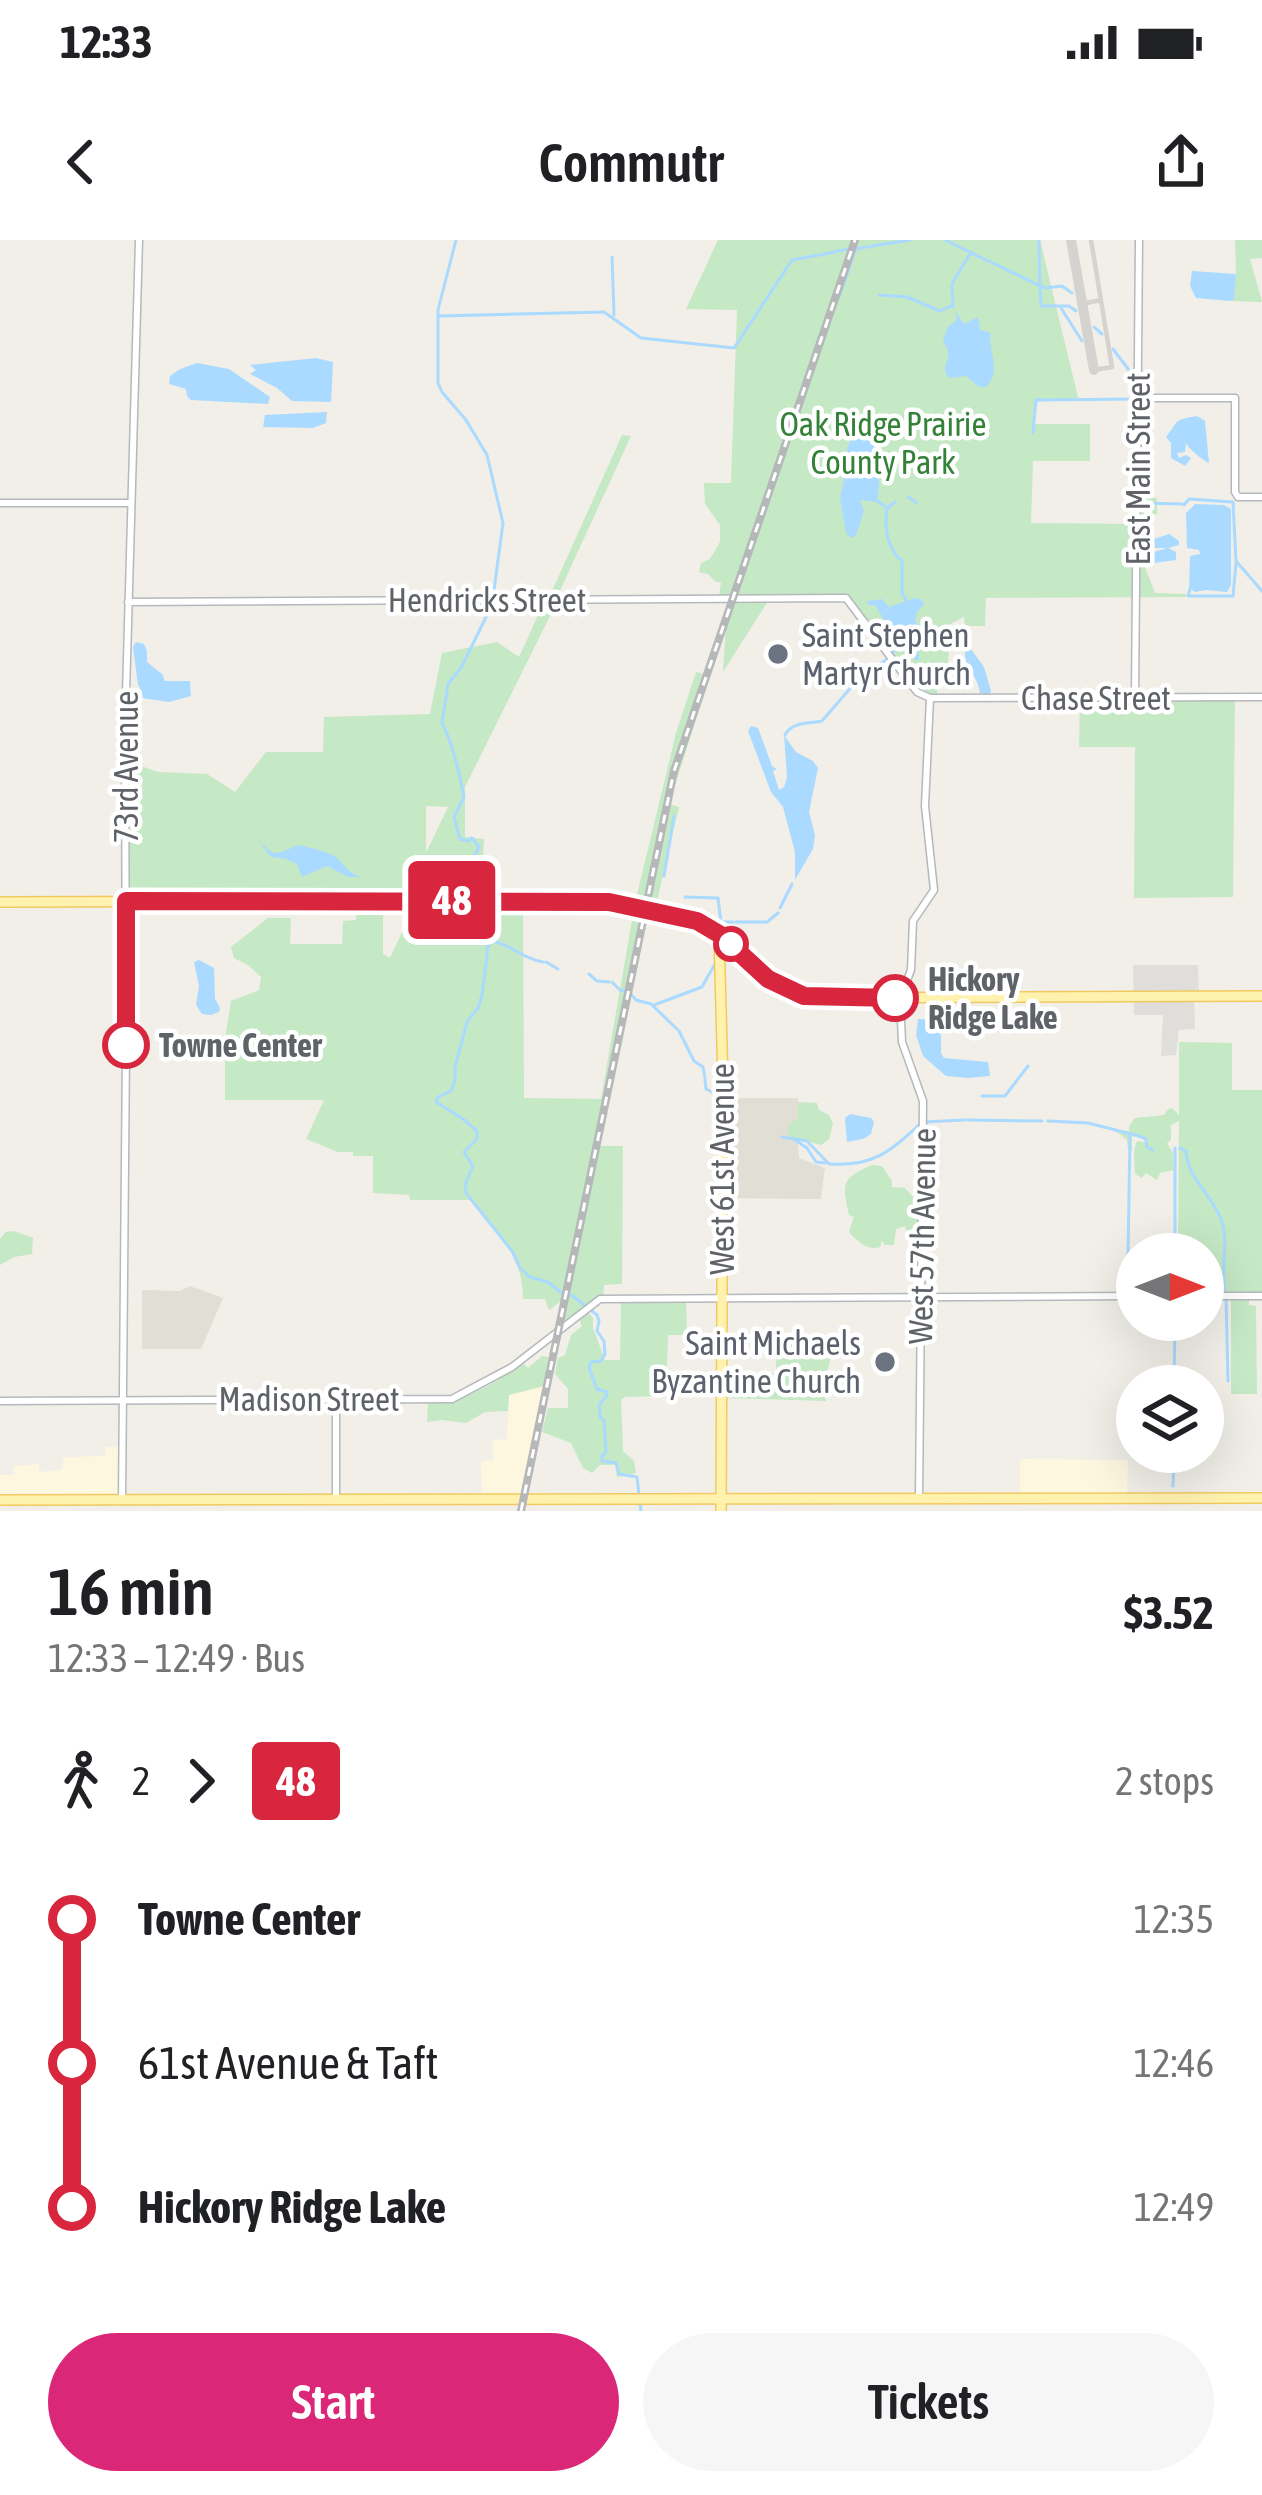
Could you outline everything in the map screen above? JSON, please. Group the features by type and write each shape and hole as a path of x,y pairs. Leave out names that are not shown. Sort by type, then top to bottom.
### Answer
{"main road":[{"path":"0,902 609,902 683,916 728,944 775,984 804,996 1262,996"},
{"name":"West 61st Avenue","path":"720,1503 723,1038 728,944"},
{"path":"0,1500 122,1504 140,1500 692,1498 720,1503 755,1498 1262,1496"}],"street":[{"name":"73rd Avenue","path":"122,1504 125,729 139,240"},
{"name":"East Main Street","path":"1136,697 1139,240"},
{"path":"1138,398 1235,398 1236,495 1262,497"},
{"path":"0,503 131,502"},
{"name":"Hendricks Street","path":"128,602 846,598 917,692 930,698"},
{"name":"Chase Street","path":"930,698 1262,697"},
{"name":"West 57th Avenue","path":"919,1498 922,1101 902,1042 900,998 911,970 913,921 934,890 925,806 930,698"},
{"path":"721,1297 1116,1296"},
{"path":"1224,1296 1262,1296"},
{"name":"Madison Street","path":"0,1401 458,1397 512,1367 604,1299 721,1297"},
{"path":"336,1399 336,1499"}],"shaded area":[{"path":"1133,965 1198,965 1195,1029 1179,1030 1176,1055 1161,1056 1163,1015 1134,1015"},
{"path":"727,1098 798,1098 798,1120 787,1136 798,1141 799,1158 825,1168 821,1199 726,1198"},
{"path":"190,1286 223,1298 201,1349 142,1349 142,1290 180,1291"},
{"path":"544,1386 520,1496 482,1496 481,1461 493,1460 493,1440 507,1439 509,1395"},
{"path":"121,1446 120,1495 0,1497 0,1475 13,1475 14,1466 39,1464 39,1472 62,1470 64,1457 105,1456 106,1447"},
{"path":"1020,1459 1116,1460 1116,1473 1128,1473 1127,1493 1020,1494"}],"green space":[{"name":"Oak Ridge Prairie County Park","path":"718,240 1040,240 1078,399 1035,400 1034,424 1090,424 1090,461 1033,461 1031,523 1138,524 1139,498 1157,498 1157,514 1145,515 1145,567 1155,593 1186,597 986,598 985,626 965,626 964,617 950,624 948,669 937,670 937,697 925,696 925,671 904,671 848,597 770,598 723,672 726,623 734,597 719,597 721,582 699,572 720,542 720,525 705,504 704,483 731,483 737,310 686,309"},
{"path":"1235,240 1262,240 1262,258 1250,259 1262,302 1230,301 1236,279"},
{"path":"622,435 631,436 557,597 549,598"},
{"path":"545,600 558,600 465,787 465,837 484,839 482,871 433,872 419,897 128,896 127,761 158,772 207,774 235,792 266,752 323,752 324,717 430,714 442,653 497,642 519,657","holes":["426,806 448,807 427,851"]},
{"path":"696,672 710,676 669,804 679,807 653,918 638,930 571,1255 577,1256 599,1146 623,1146 622,1284 604,1285 603,1298 584,1308 593,1318 605,1360 620,1360 621,1301 686,1302 687,1335 668,1335 666,1396 621,1400 623,1451 634,1461 636,1473 617,1477 615,1465 600,1465 592,1473 583,1468 571,1443 542,1432 548,1408 568,1408 568,1389 555,1374 558,1358 565,1355 571,1335 582,1326 578,1316 561,1328 576,1259 570,1258 561,1301 549,1310 545,1299 523,1299 513,1257 470,1200 410,1200 409,1195 373,1193 373,1156 353,1156 353,1152 338,1152 306,1139 324,1100 225,1100 225,1039 231,1001 259,990 261,977 234,958 231,947 268,918 291,918 290,944 342,944 343,921 356,920 356,901 383,901 383,954 390,958 416,902 523,902 524,1098 601,1099 635,903 676,733"},
{"path":"1235,698 1233,897 1134,898 1135,747 1079,747 1080,699"},
{"path":"1179,1042 1232,1043 1232,1090 1262,1090 1262,1296 1249,1297 1249,1305 1256,1306 1257,1394 1231,1394 1231,1296 1224,1296 1224,1233 1178,1233 1179,1121 1171,1125 1167,1143 1174,1170 1160,1173 1157,1180 1146,1173 1142,1178 1135,1174 1135,1145 1146,1139 1132,1136 1132,1151 1117,1132 1129,1131 1135,1118 1164,1115 1172,1108 1179,1115"},
{"path":"798,1102 817,1103 829,1115 833,1124 829,1139 821,1145 787,1136 789,1123 798,1119"},
{"path":"872,1165 882,1166 892,1187 905,1188 914,1198 921,1196 920,1243 909,1240 905,1226 896,1229 894,1245 882,1241 875,1248 849,1232 854,1217 849,1215 846,1183"},
{"path":"14,1231 33,1238 32,1254 0,1265 0,1239"},
{"path":"821,1337 821,1348 833,1348 822,1379 826,1401 724,1398 723,1373 776,1373 777,1338"},
{"path":"542,1356 548,1357 544,1386 509,1395 508,1411 485,1412 466,1423 427,1422 428,1402 467,1395 523,1363 528,1368"}],"water":[{"path":"1192,271 1236,274 1234,299 1196,298 1190,286"},
{"path":"955,311 964,324 978,317 980,330 991,333 994,367 986,387 966,376 950,378 945,371 948,351 943,340 957,320"},
{"path":"316,358 333,362 331,402 292,401 250,374 256,370 250,365"},
{"path":"197,363 229,369 270,397 268,404 191,400 186,389 169,384 170,376"},
{"path":"327,412 326,423 313,428 263,427 265,415"},
{"path":"1197,416 1205,421 1209,463 1186,443 1185,452 1177,453 1179,458 1191,458 1185,466 1171,458 1166,437 1180,420"},
{"path":"864,434 875,441 878,494 877,502 860,500 864,511 852,538 846,533 840,498 841,468 850,441"},
{"path":"1195,504 1231,509 1231,585 1227,592 1189,588 1190,556 1200,554 1187,548 1186,513"},
{"path":"1169,534 1179,541 1168,548 1176,552 1176,560 1154,563 1154,552 1167,548 1155,548 1154,539"},
{"path":"915,598 924,604 915,620 925,637 918,647 919,661 912,648 899,644 875,605 867,601 882,599 889,607"},
{"path":"136,642 144,644 147,662 165,681 190,681 191,696 169,702 142,698"},
{"path":"968,645 984,667 989,695 980,693 968,666"},
{"path":"751,726 758,728 777,769 773,771 779,790 787,777 784,735 796,752 818,768 809,812 813,849 795,880 795,852 783,807 771,792 748,731"},
{"path":"259,841 273,853 298,845 324,852 361,877 348,877 327,866 302,877 297,864 271,857"},
{"path":"194,962 214,968 215,999 220,1008 211,1015 202,1014 196,1005 199,986"},
{"path":"918,1019 941,1020 944,1058 988,1062 990,1076 946,1076 923,1056 916,1035"},
{"path":"850,1114 871,1118 871,1134 847,1142 845,1118"}],"waterway":[{"path":"456,240 438,310 438,383 487,455 503,523 492,605 448,684 442,723 464,797 454,817 460,839 472,838 479,847 465,867 476,871 477,885 486,882 482,906 487,955 482,995 467,1022 455,1080 451,1091 436,1102 477,1131 477,1139 464,1152 473,1166 466,1193 520,1268 573,1296 597,1315 605,1354 589,1368 597,1389 607,1392 599,1405 606,1452 602,1461 616,1463 619,1474 637,1477 641,1511"},
{"path":"854,249 910,240"},
{"path":"945,240 990,262"},
{"path":"1039,240 1040,286 1062,286 1072,293"},
{"path":"837,251 851,249"},
{"path":"840,295 855,251"},
{"path":"439,316 604,312 641,338 734,348 792,260 835,252"},
{"path":"953,307 952,284 971,252"},
{"path":"612,257 614,315"},
{"path":"993,263 1040,286 1041,306 1069,306 1076,311"},
{"path":"879,295 907,297 940,311 953,305"},
{"path":"1061,308 1082,341"},
{"path":"1094,327 1102,334"},
{"path":"1113,349 1135,378"},
{"path":"1033,433 1036,400 1136,399"},
{"path":"1141,402 1141,503"},
{"path":"908,497 917,503"},
{"path":"1184,505 1189,499 1233,502 1236,561 1262,591"},
{"path":"876,500 887,508"},
{"path":"895,502 887,508 886,530 902,561 906,600"},
{"path":"1143,503 1182,504"},
{"path":"1190,589 1188,596 1233,596 1236,563"},
{"path":"892,654 898,642"},
{"path":"785,735 796,725 822,721 860,677 889,658"},
{"path":"664,876 674,816"},
{"path":"780,908 792,884"},
{"path":"685,897 718,898 721,922"},
{"path":"736,922 767,922 778,913"},
{"path":"716,928 721,922 733,922"},
{"path":"488,947 492,941 543,962"},
{"path":"546,962 558,969"},
{"path":"703,985 715,964"},
{"path":"589,974 609,982"},
{"path":"612,982 626,991"},
{"path":"654,1005 702,987"},
{"path":"629,992 636,1000 651,1004 677,1029"},
{"path":"679,1031 705,1078"},
{"path":"982,1096 1005,1096 1028,1066"},
{"path":"705,1080 706,1089 718,1095"},
{"path":"728,1118 736,1137"},
{"path":"924,1122 964,1120"},
{"path":"967,1120 1042,1121"},
{"path":"1048,1121 1088,1123 1139,1136 1153,1150"},
{"path":"782,1137 807,1141 829,1164 857,1163 879,1156 920,1124"},
{"path":"1128,1233 1130,1135"},
{"path":"792,1138 816,1162 825,1163"},
{"path":"1175,1148 1175,1233"},
{"path":"1180,1148 1186,1151 1191,1170 1222,1222 1225,1292"},
{"path":"1226,1299 1228,1381"},
{"path":"1174,1365 1175,1341"},
{"path":"1173,1473 1173,1486"}],"taxiway":[{"path":"1091,240 1112,367 1094,370"},
{"path":"1082,304 1101,300"}],"runway":[{"path":"1071,240 1094,370"}],"railway":[{"path":"521,1511 674,771 855,240"}],"bus line":[{"name":"48","path":"126,1045 126,901 609,902 697,921 719,934 768,979 804,996 895,998"}],"place":[{"name":"Saint Stephen Martyr Church","path":"778,654"},
{"name":"Hickory Ridge Lake","path":"895,998"},
{"name":"Towne Center","path":"126,1045"},
{"name":"Saint Michaels Byzantine Church","path":"885,1362"}]}
